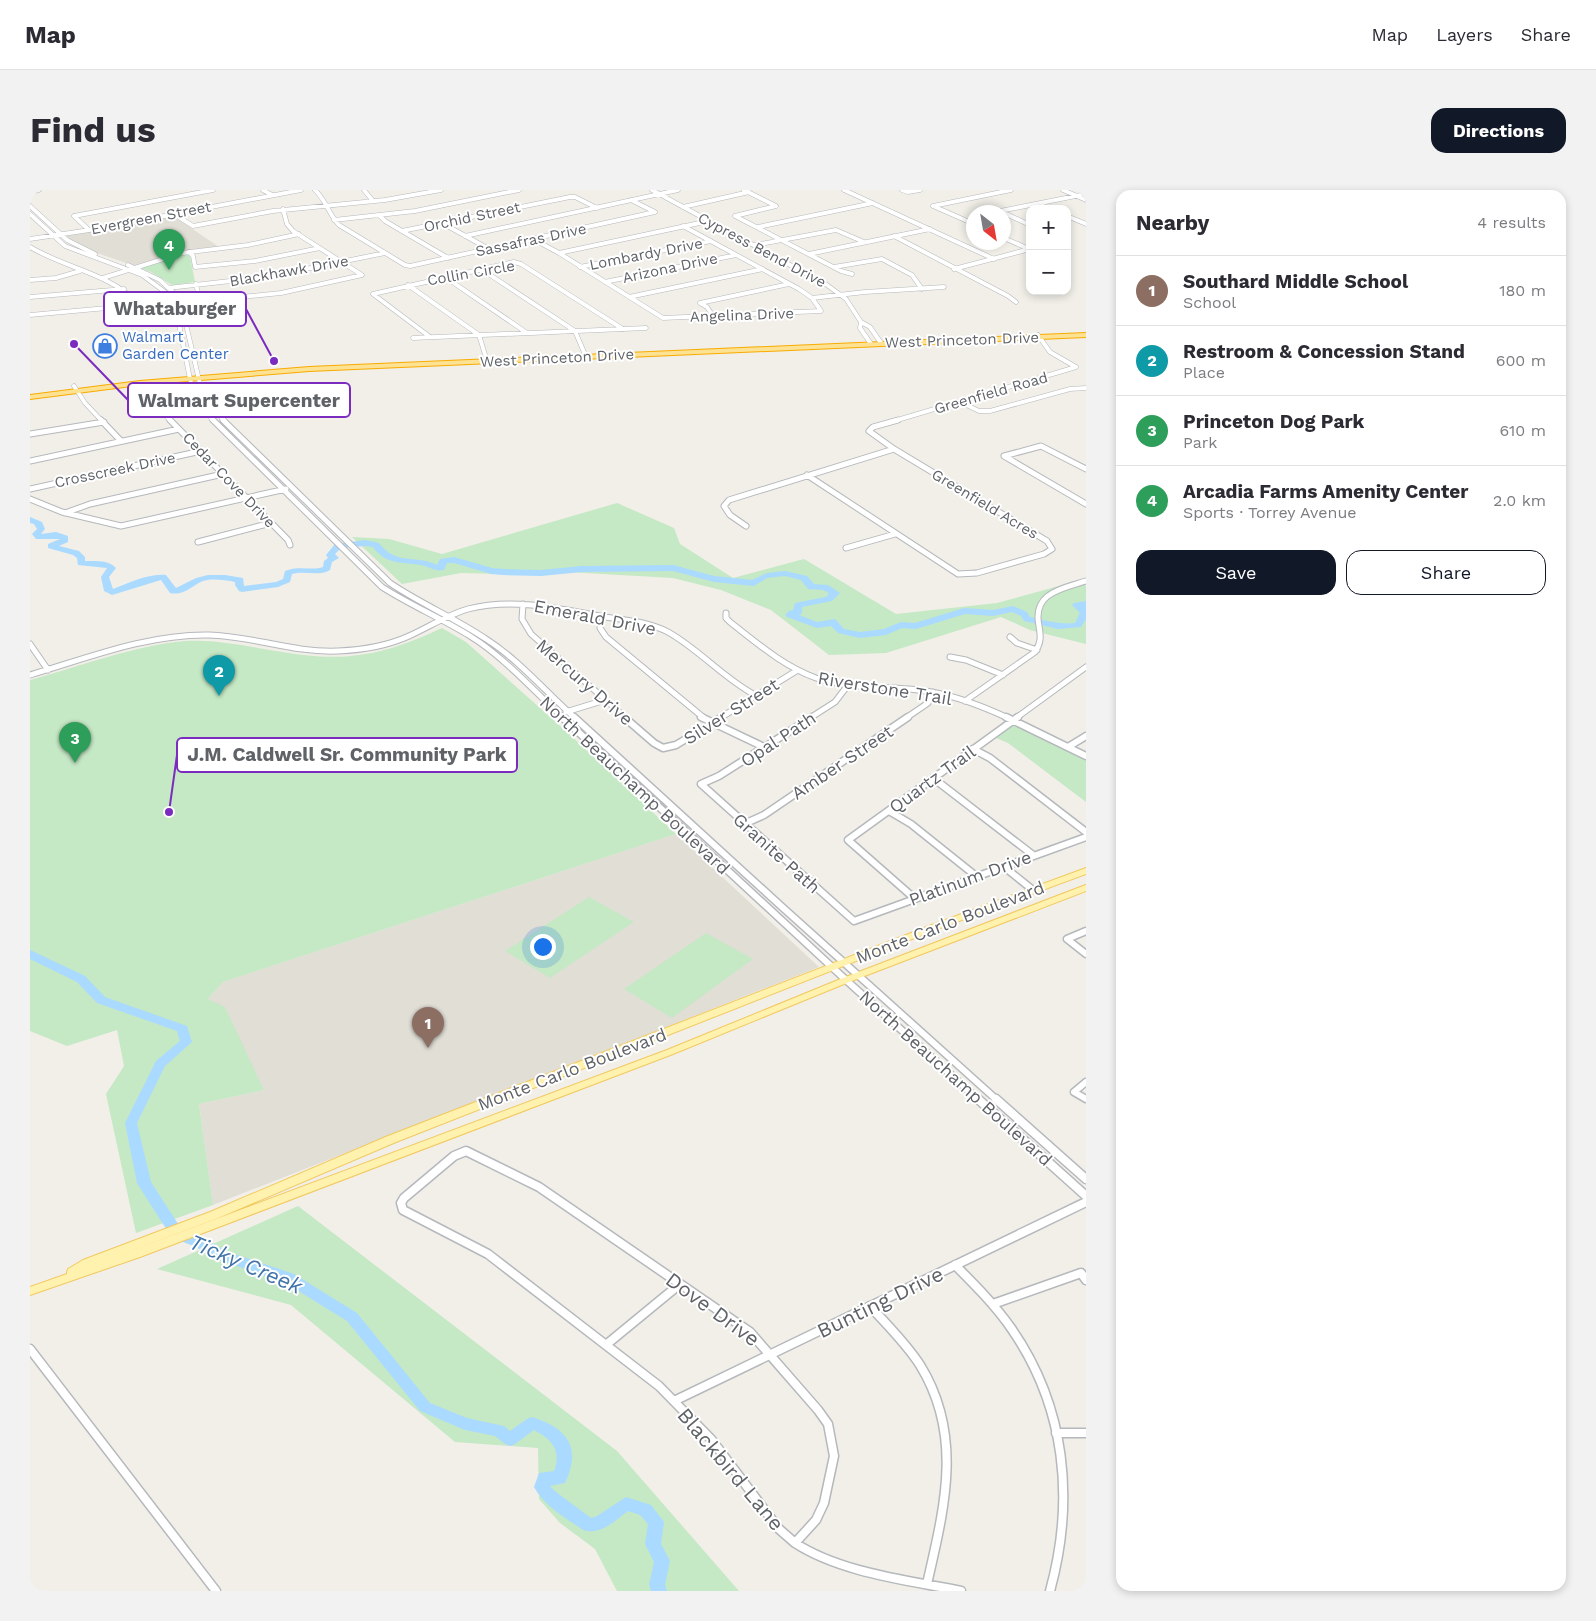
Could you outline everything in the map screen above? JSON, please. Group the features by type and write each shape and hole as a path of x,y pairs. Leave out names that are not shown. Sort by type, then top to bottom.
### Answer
{"highway":[{"name":"West Princeton Drive","path":"30,393 189,376 369,365 1086,334"},
{"name":"West Princeton Drive","path":"30,397 75,388"}],"main road":[{"name":"Monte Carlo Boulevard","path":"215,1219 392,1139 833,967 1086,871"},
{"name":"Monte Carlo Boulevard","path":"30,1290 90,1271 133,1251 215,1219 670,1052 846,980 1086,888"}],"street":[{"path":"30,192 39,190"},
{"path":"89,230 74,216 213,190"},
{"path":"263,190 272,196"},
{"name":"Evergreen Street","path":"30,239 89,230 301,190"},
{"path":"315,190 329,205 334,220 345,229 385,253"},
{"path":"364,190 373,202"},
{"path":"410,190 417,195"},
{"path":"174,214 193,226 283,209 373,202 441,190"},
{"path":"485,190 494,195"},
{"path":"334,220 425,210 519,190"},
{"name":"Cypress Bend Drive","path":"652,190 822,282 840,294 861,322 870,327 880,342"},
{"path":"465,236 678,190"},
{"path":"744,190 776,206 735,215 808,254 852,274"},
{"path":"844,190 994,259"},
{"path":"902,190 907,192 920,190"},
{"path":"989,190 996,193"},
{"path":"966,220 933,206 1010,190"},
{"path":"1063,190 1086,200"},
{"path":"683,207 749,192"},
{"path":"1011,210 1086,194"},
{"name":"Orchid Street","path":"402,231 572,196 597,208"},
{"name":"Sassafras Drive","path":"385,253 407,266 655,212 631,200"},
{"path":"758,227 873,203"},
{"path":"30,206 60,234 85,250 135,268 157,278 170,287"},
{"path":"196,284 200,301 281,293 362,276 287,224 283,209"},
{"path":"31,215 53,236 75,250 128,270 152,281 162,289"},
{"path":"380,216 448,258"},
{"path":"1011,216 1026,223"},
{"path":"1071,218 1086,224"},
{"path":"559,254 709,221"},
{"path":"442,223 489,249"},
{"path":"683,226 812,298 840,294 944,287"},
{"path":"808,254 930,229"},
{"path":"755,246 836,230 864,242"},
{"path":"103,278 189,252 243,245 299,234"},
{"path":"894,236 935,256 954,269 1008,296 1016,302"},
{"path":"533,239 629,297 763,269"},
{"name":"Lombardy Drive","path":"580,267 711,241"},
{"path":"1011,241 1026,248"},
{"path":"30,248 40,254 103,278 124,289 139,306 30,315"},
{"path":"189,252 193,256 195,267 247,262 320,248"},
{"path":"954,269 1026,250"},
{"name":"Blackhawk Drive","path":"162,289 266,277 385,253"},
{"path":"30,255 40,254"},
{"name":"Arizona Drive","path":"605,282 736,255"},
{"path":"834,267 878,258 912,275 922,289"},
{"name":"Collin Circle","path":"430,337 373,294 514,262 520,263 622,329"},
{"path":"481,269 574,331 585,356"},
{"path":"30,280 56,278 81,270"},
{"path":"445,277 527,333"},
{"path":"713,316 707,307 700,303 789,284"},
{"path":"408,285 479,335 486,360"},
{"name":"North Beauchamp Boulevard","path":"170,287 180,299 190,336 202,399 211,408 379,573 408,597 486,647 846,980 1086,1196"},
{"path":"30,297 124,289"},
{"name":"North Beauchamp Boulevard","path":"162,289 173,303 177,316 189,376 197,404 370,576 402,601 467,627 493,643 774,900 1086,1179"},
{"name":"Angelina Drive","path":"629,297 663,318 821,311 812,298"},
{"path":"177,316 184,316"},
{"name":"Cypress Bend Drive","path":"861,322 860,328 870,342"},
{"path":"413,338 646,328"},
{"path":"181,337 190,336"},
{"name":"Greenfield Road","path":"904,418 1076,367 1050,352 1039,336"},
{"path":"75,388 122,441"},
{"path":"960,402 979,411 990,412 1070,389 1086,388"},
{"path":"197,404 207,409 211,408"},
{"name":"Cedar Cove Drive","path":"166,416 288,540 290,545"},
{"name":"Greenfield Acres","path":"807,475 952,571 965,575 1038,556 1052,549 1047,541 894,450 869,431 876,426 904,418"},
{"path":"30,434 104,422"},
{"path":"30,461 179,429"},
{"path":"1086,469 1041,446 1004,456 1086,504"},
{"path":"746,526 726,511 724,506 726,502 737,496 894,450"},
{"name":"Crosscreek Drive","path":"30,489 201,451"},
{"path":"65,513 90,504 223,474"},
{"path":"30,499 65,513 121,526 292,488"},
{"path":"198,542 271,523"},
{"path":"846,548 895,534"},
{"path":"965,701 1037,650 1042,638 1037,611 1051,594 1086,582"},
{"name":"Emerald Drive","path":"30,675 148,642 185,636 239,637 306,651 355,650 383,645 404,638 443,618 477,606 523,604 650,625 671,634 742,689 755,695"},
{"name":"Mercury Drive","path":"523,604 522,619 528,631 654,743 666,749"},
{"name":"Riverstone Trail","path":"726,613 726,618 730,622 796,671 822,680 848,685 933,692 965,701 1013,720 1086,756"},
{"path":"603,616 600,628 606,637 698,714 764,747"},
{"path":"1010,637 1015,642 1037,650"},
{"path":"30,644 32,651 48,670"},
{"path":"950,657 966,660 1003,675"},
{"name":"Quartz Trail","path":"914,898 848,840 1086,667"},
{"name":"Silver Street","path":"666,749 676,745 796,671"},
{"name":"Opal Path","path":"701,784 719,776 839,698 848,685"},
{"name":"Amber Street","path":"744,824 764,815 922,708 928,703 933,692"},
{"path":"559,714 605,700"},
{"path":"1068,747 1086,736"},
{"path":"973,749 990,758 1086,832"},
{"path":"933,778 948,787 1033,856"},
{"name":"Granite Path","path":"701,784 854,921"},
{"path":"889,811 911,824 976,876"},
{"name":"Platinum Drive","path":"854,921 1086,837"},
{"path":"1003,866 1033,890"},
{"path":"1086,932 1067,939 1086,954"},
{"path":"1086,1082 1074,1092 1086,1099"},
{"name":"Dove Drive","path":"403,1210 401,1203 404,1198 454,1156 466,1151 539,1187 750,1332 818,1410 828,1424 832,1439 834,1456 824,1503 816,1520 795,1542"},
{"name":"Bunting Drive","path":"674,1401 1086,1202"},
{"name":"Blackbird Lane","path":"403,1210 488,1254 607,1344 658,1386 711,1439 779,1529 812,1554 845,1566 961,1591"},
{"path":"955,1265 993,1304 1012,1329 1044,1392 1056,1433 1064,1482 1062,1527 1055,1574 1050,1591"},
{"path":"993,1304 1084,1277"},
{"path":"607,1344 680,1284"},
{"path":"870,1306 906,1346 921,1366 932,1389 940,1415 948,1474 945,1501 927,1584"},
{"path":"30,1350 215,1591"},
{"path":"1056,1433 1086,1433"}],"shaded area":[{"path":"172,215 219,247 177,253 135,266 91,251 63,235"},
{"path":"676,834 819,967 213,1205 199,1104 264,1090 208,999 223,982"}],"green space":[{"path":"184,251 190,256 195,282 172,285 151,272 135,266"},
{"path":"617,503 674,528 680,544 733,578 804,559 896,614 997,603 1077,581 1086,586 1086,644 1030,630 1001,617 886,653 829,655 771,610 721,590 673,578 568,572 536,575 461,573 402,584 352,537 389,539 442,554"},
{"path":"442,628 466,642 568,733 676,834 223,982 208,999 225,1007 264,1090 199,1104 213,1205 136,1233 106,1094 124,1066 117,1030 67,1046 30,1031 30,680 127,652 166,643 208,641 300,655 342,657 361,655 399,646"},
{"path":"1012,724 1086,760 1086,802 1008,743 994,737"},
{"path":"589,897 634,922 550,978 505,951"},
{"path":"706,933 753,959 672,1018 624,989"},
{"path":"298,1206 617,1451 739,1591 617,1591 595,1549 560,1523 539,1499 538,1448 455,1442 291,1305 157,1269"}],"waterway":[{"path":"30,520 38,522 41,529 36,534 39,537 56,535 65,538 65,540 51,546 76,553 81,557 81,563 108,565 112,568 105,577 109,591 112,592 163,577 173,591 183,589 203,578 213,577 240,580 239,585 242,589 278,584 287,580 288,573 294,571 319,571 327,568 328,561 335,558 330,555 338,546 365,543 376,545 389,558 429,564 436,568 441,568 443,561 454,560 491,571 503,572 541,573 582,569 673,568 714,579 754,583 758,579 770,574 785,573 798,575 804,578 811,587 825,587 835,593 829,599 798,605 797,613 790,615 817,625 828,624 832,621 841,631 860,635 886,632 901,625 916,626 964,611 993,613 1013,609 1024,614 1027,619 1065,627 1078,625 1085,613 1077,605 1086,604"},
{"name":"Ticky Creek","path":"30,954 81,979 101,1000 183,1029 186,1042 160,1064 131,1123 144,1183 177,1234 199,1242 221,1255 289,1278 352,1317 425,1407 465,1424 499,1430 510,1440 532,1423 557,1437 562,1443 564,1450 563,1467 559,1478 545,1478 542,1487 550,1497 589,1525 601,1522 626,1504 645,1510 656,1522 653,1544 662,1561 657,1585 659,1591"}],"place":[{"name":"Arcadia Farms Amenity Center","path":"169,270"},
{"name":"Walmart Supercenter","path":"74,344"},
{"name":"Walmart Garden Center","path":"105,346"},
{"name":"Whataburger","path":"274,361"},
{"name":"Restroom & Concession Stand","path":"219,696"},
{"name":"Princeton Dog Park","path":"75,763"},
{"name":"J.M. Caldwell Sr. Community Park","path":"169,812"},
{"name":"Southard Middle School","path":"428,1048"}]}
